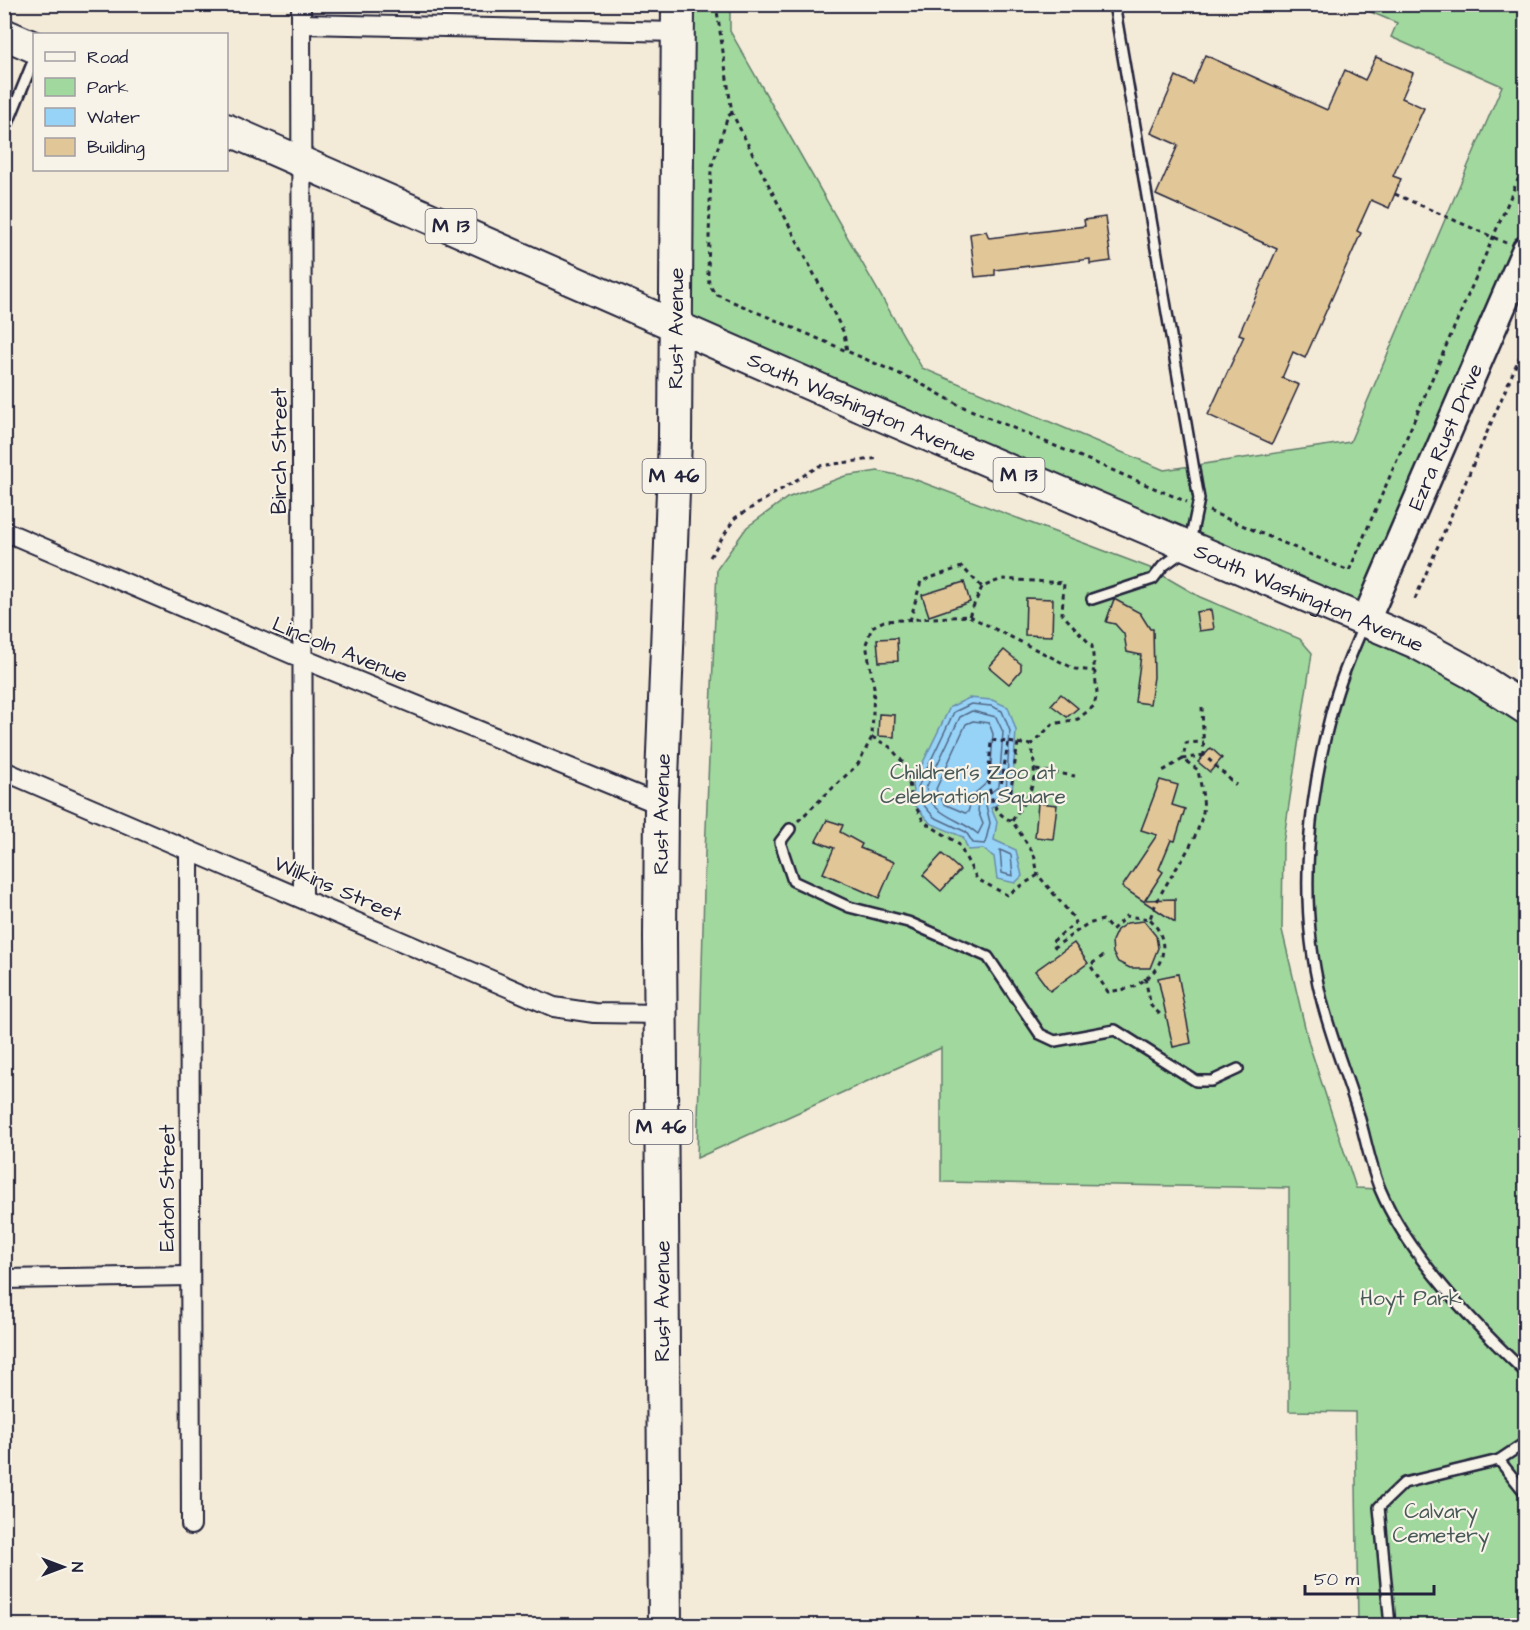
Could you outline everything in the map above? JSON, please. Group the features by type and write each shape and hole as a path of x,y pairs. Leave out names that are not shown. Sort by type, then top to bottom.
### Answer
{"highway":[{"name":"Rust Avenue","path":"665,1626 661,805 672,555 678,18"}],"main road":[{"path":"4,34 33,47"},
{"name":"South Washington Avenue","path":"228,130 676,324 861,407 1416,643 1523,703"},
{"name":"Ezra Rust Drive","path":"1365,622 1525,250"}],"street":[{"name":"Birch Street","path":"301,4 303,897"},
{"path":"301,24 678,18"},
{"name":"Lincoln Avenue","path":"4,531 301,658 661,805"},
{"name":"Wilkins Street","path":"4,771 189,852 303,897 554,1007 594,1013 661,1014"},
{"name":"Eaton Street","path":"189,852 191,1525"},
{"path":"4,1279 190,1276"}],"lane":[{"path":"1092,598 1153,579 1164,566 1188,547 1199,499 1114,4"},
{"path":"4,133 33,61"},
{"path":"1365,622 1336,694 1322,752 1312,815 1307,879 1312,939 1321,997 1361,1120 1380,1189 1416,1252 1487,1336 1526,1373"},
{"path":"790,829 780,842 793,881 849,907 908,922 988,957 1040,1034 1055,1041 1115,1030 1196,1081 1212,1081 1238,1069"},
{"path":"1390,1626 1379,1507 1404,1484 1499,1460 1526,1442"},
{"path":"1499,1460 1526,1494"}],"path":[{"path":"716,4 732,113 844,333 846,352"},
{"path":"732,113 728,116 711,169 709,284 721,298 916,381 959,405 1349,571 1526,161"},
{"path":"1395,194 1525,250"},
{"path":"1415,599 1526,342"},
{"path":"710,557 735,518 819,466 880,458"},
{"path":"910,621 921,580 962,567 982,587"},
{"path":"969,616 982,587 1002,579 1064,584 1062,615 1092,646 1097,693 1094,706 1078,719 1053,724 1031,745"},
{"path":"790,829 858,764 872,737 874,687 866,644 872,627 884,621 969,616 1075,669 1095,671"},
{"path":"1202,706 1204,755 1236,785"},
{"path":"872,737 890,747 906,766 912,800 924,822 958,843 977,879 1007,895 1038,875"},
{"path":"1031,745 991,740 989,795 1002,817 1012,821 1034,854 1038,875 1073,917 1075,923 1052,942 1055,948 1087,924 1103,920 1112,930 1126,916 1150,919 1161,931 1164,952 1157,967 1136,986 1108,992 1090,965 1102,956"},
{"path":"1008,742 1000,792 1010,795 1018,743"},
{"path":"1183,759 1186,743 1204,742"},
{"path":"1012,821 1030,792 1036,770 1031,745"},
{"path":"1161,772 1183,759 1204,755"},
{"path":"1150,919 1156,898 1194,841 1204,810 1198,771 1183,759"},
{"path":"1036,770 1075,776"},
{"path":"1145,978 1150,1006 1161,1015"}],"green space":[{"path":"678,5 730,5 730,31 922,368 1164,470 1350,442 1502,86 1391,37 1397,23 1354,5 1525,5 1525,250 1365,622 1525,709 1525,1625 1358,1625 1355,1412 1289,1411 1289,1188 941,1182 941,1048 697,1158 705,852 717,569 747,527 787,498 845,476 878,471 911,478 1150,568 1200,597 1300,639 1312,653 1283,844 1282,930 1309,1044 1356,1188 1379,1189 1321,997 1307,879 1322,752 1364,622 676,324"}],"water":[{"path":"969,698 992,700 1008,707 1016,730 1012,795 991,808 997,822 994,840 1016,850 1022,876 1015,883 997,879 994,857 983,849 968,850 963,837 930,823 915,805 912,785 950,707"}],"building":[{"path":"1205,55 1327,110 1345,70 1365,80 1376,57 1413,73 1402,98 1424,108 1393,176 1401,179 1389,208 1371,200 1357,231 1361,233 1305,358 1293,352 1282,378 1299,385 1272,444 1208,415 1244,336 1239,334 1277,249 1156,195 1178,145 1151,133 1176,76 1193,84"},
{"path":"1105,217 1111,261 1090,264 1090,259 995,270 995,275 975,277 970,234 986,231 989,238 1085,226 1084,220"},
{"path":"964,582 970,602 929,616 922,595"},
{"path":"1026,598 1053,599 1052,636 1025,635"},
{"path":"1114,599 1140,613 1150,629 1153,629 1154,677 1150,704 1135,702 1141,655 1127,652 1124,634 1115,624 1106,622"},
{"path":"1211,610 1214,629 1199,631 1196,612"},
{"path":"897,638 898,661 879,662 877,639"},
{"path":"1004,650 1021,664 1021,670 1009,684 989,667"},
{"path":"1061,694 1078,708 1067,717 1051,705"},
{"path":"879,714 895,715 894,737 878,736"},
{"path":"1211,748 1222,758 1210,772 1198,762"},
{"path":"1160,780 1178,785 1172,805 1185,809 1175,841 1171,840 1159,869 1163,872 1145,900 1175,899 1175,922 1122,887 1157,835 1141,830"},
{"path":"1038,803 1057,805 1053,839 1035,837"},
{"path":"827,820 843,825 840,832 862,844 860,848 894,862 879,898 823,873 834,848 816,841"},
{"path":"942,854 960,870 941,891 923,875"},
{"path":"1144,921 1156,936 1158,948 1150,968 1130,968 1118,962 1113,953 1112,941 1117,930 1127,923"},
{"path":"1074,943 1088,963 1050,991 1035,971"},
{"path":"1178,974 1191,1043 1173,1047 1158,978"}],"park label":[{"name":"Children's Zoo at Celebration Square","path":"973,784"},
{"name":"Hoyt Park","path":"1411,1298"},
{"name":"Calvary Cemetery","path":"1441,1523"}]}
